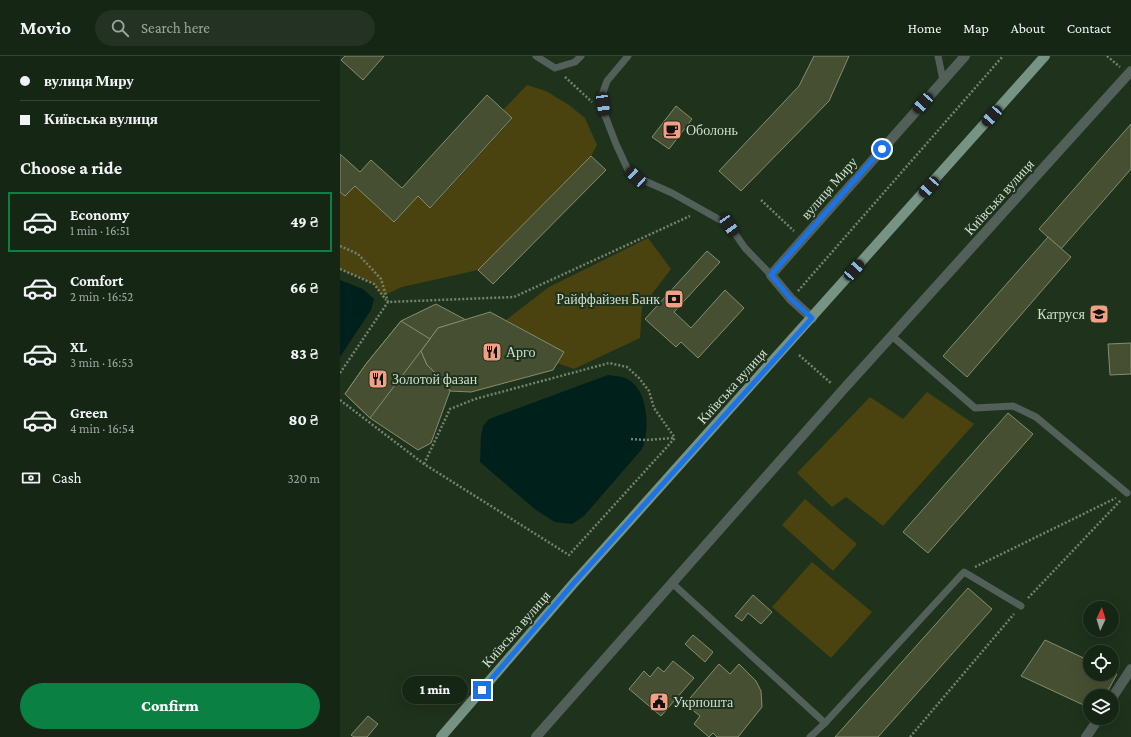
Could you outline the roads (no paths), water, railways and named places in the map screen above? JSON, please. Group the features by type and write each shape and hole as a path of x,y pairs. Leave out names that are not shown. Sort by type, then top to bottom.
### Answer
{"main road":[{"name":"Київська вулиця","path":"441,737 573,584 1046,56"}],"street":[{"name":"вулиця Миру","path":"771,275 964,56"},
{"name":"Київська вулиця","path":"536,737 841,392 1130,72"},
{"path":"771,275 791,299 812,318"},
{"path":"1118,689 1131,669"},
{"path":"1086,737 1094,725"}],"lane":[{"path":"536,56 555,68 575,62 581,56"},
{"path":"628,56 607,81 602,95 604,113 628,170 636,177 672,193 729,225 745,248 771,275"},
{"path":"938,56 943,80"},
{"path":"892,336 975,408 1013,406 1036,417 1127,493"},
{"path":"810,737 964,572 1021,606"},
{"path":"672,583 825,722"}],"water":[{"path":"340,280 363,289 374,299 371,310 340,357"},
{"path":"608,375 627,379 634,384 640,392 646,411 647,421 645,441 642,449 584,516 572,524 555,522 536,510 480,462 483,426 489,419"}],"place":[{"name":"Оболонь","path":"672,130"},
{"name":"Райффайзен Банк","path":"674,299"},
{"name":"Катруся","path":"1099,314"},
{"name":"Арго","path":"492,352"},
{"name":"Золотой фазан","path":"378,379"},
{"name":"Укрпошта","path":"659,702"}]}
